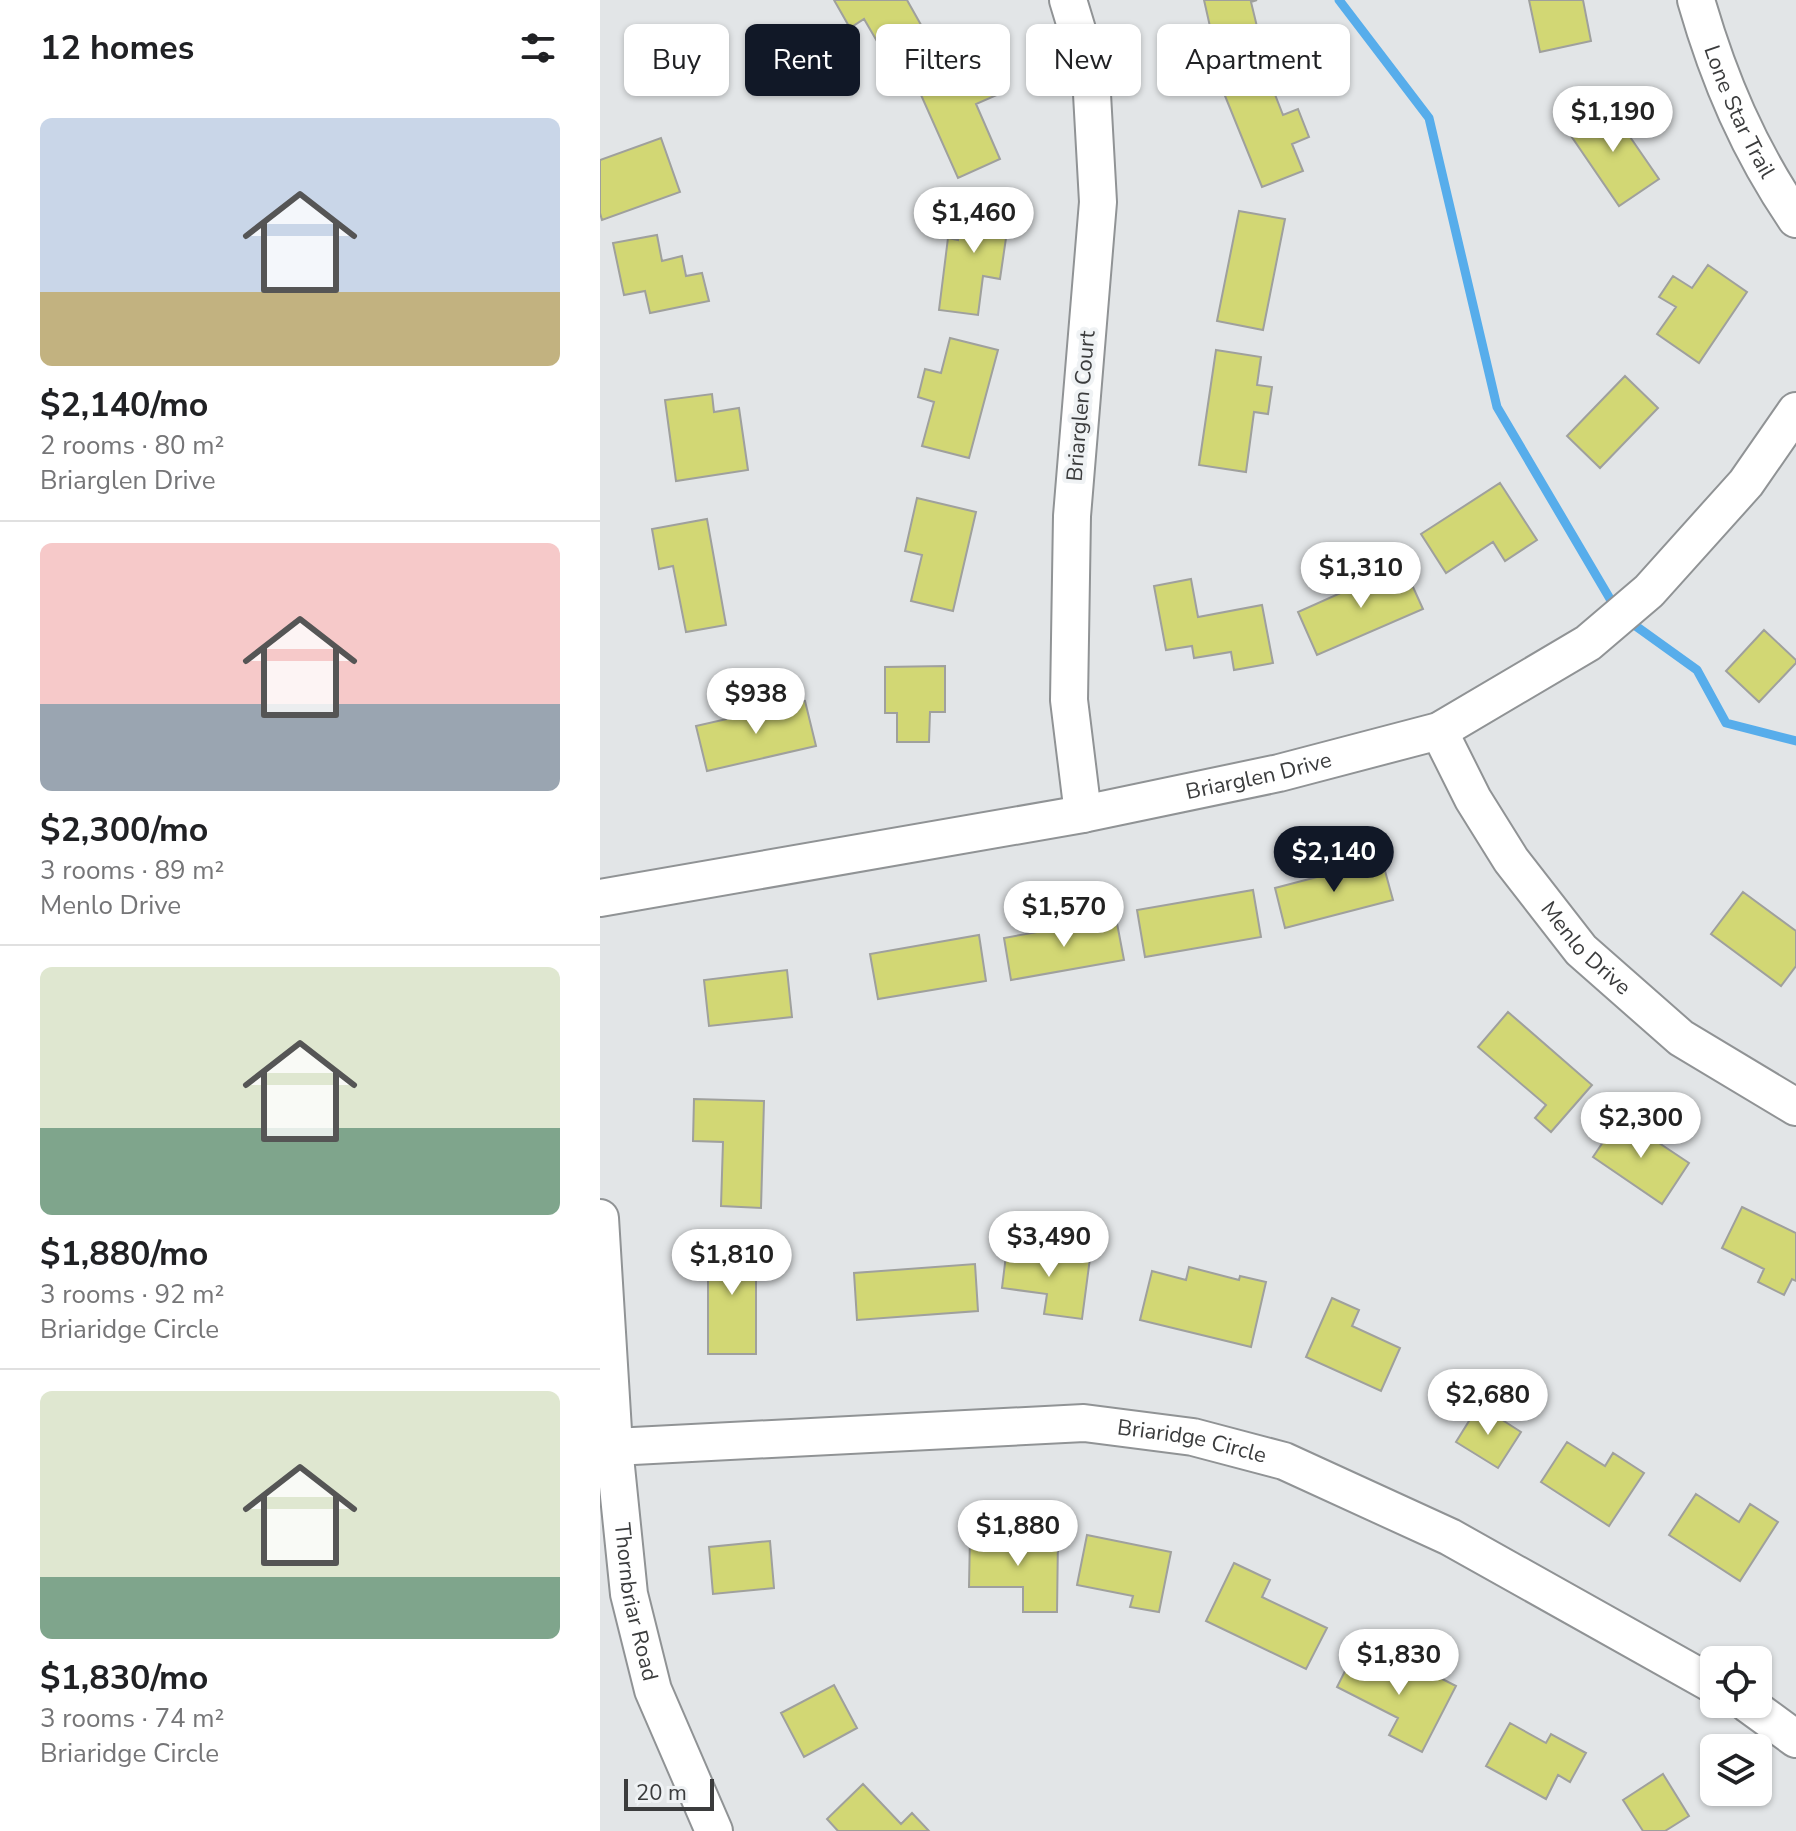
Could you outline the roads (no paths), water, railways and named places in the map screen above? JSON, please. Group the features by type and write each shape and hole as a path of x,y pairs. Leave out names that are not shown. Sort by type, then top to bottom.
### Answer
{"street":[{"name":"Briarglen Court","path":"1068,0 1091,76 1098,202 1072,516 1069,700 1083,814"},
{"name":"Lone Star Trail","path":"1696,0 1714,61 1751,145 1796,219"},
{"name":"Briarglen Drive","path":"600,898 1083,814 1279,773 1439,731 1588,643 1649,591 1746,483 1796,411"},
{"name":"Menlo Drive","path":"1439,731 1473,799 1511,860 1581,950 1681,1038 1796,1107"},
{"name":"Thornbriar Road","path":"600,1218 614,1447 629,1594 653,1690 714,1831"},
{"name":"Briaridge Circle","path":"614,1447 1084,1423 1193,1437 1284,1461 1450,1537 1700,1677"},
{"path":"1767,1718 1796,1739"}],"waterway":[{"path":"1339,0 1429,118 1497,407 1616,609"},
{"path":"1626,619 1697,670 1726,723 1796,741"}]}
